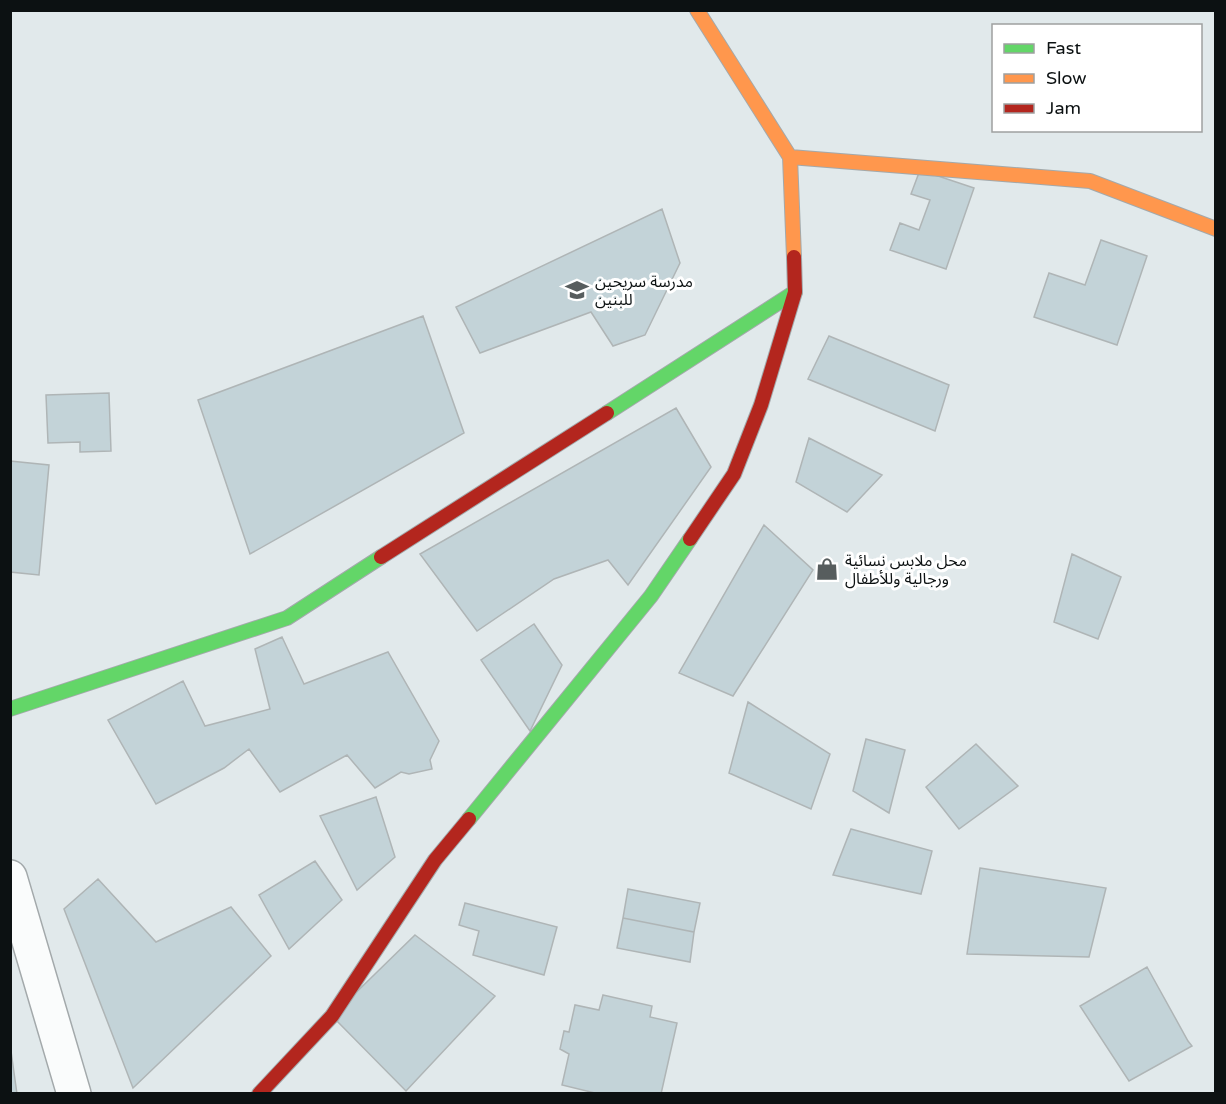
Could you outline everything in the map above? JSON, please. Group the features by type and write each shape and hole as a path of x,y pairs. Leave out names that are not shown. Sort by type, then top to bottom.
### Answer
{"street":[{"path":"259,1094 332,1016 435,861 651,596 734,474 761,405 795,292 790,157 697,10"},
{"path":"790,157 1090,181 1215,229"},
{"path":"10,709 287,618 795,292"},
{"path":"10,877 74,1094"}],"building":[{"path":"920,170 974,188 946,269 890,250 900,223 919,230 930,200 911,194"},
{"path":"662,209 680,263 645,335 613,346 591,312 480,353 456,307"},
{"path":"1101,240 1147,256 1117,345 1034,317 1049,273 1085,285"},
{"path":"423,316 464,433 250,554 198,400"},
{"path":"829,336 949,385 935,431 808,379"},
{"path":"109,393 111,451 80,452 80,442 48,443 46,395"},
{"path":"676,408 711,467 628,585 608,560 554,579 477,631 420,554"},
{"path":"809,438 882,475 847,512 796,482"},
{"path":"10,461 49,465 39,575 10,572"},
{"path":"764,525 813,570 733,696 679,673"},
{"path":"1072,554 1121,577 1098,639 1054,622"},
{"path":"534,624 562,665 530,731 481,660"},
{"path":"282,637 304,684 388,652 439,741 430,760 432,769 409,774 401,772 375,788 347,755 280,792 249,749 224,768 156,804 108,720 183,681 205,726 270,709 255,649"},
{"path":"748,702 830,754 811,809 729,773"},
{"path":"866,739 905,750 889,813 853,791"},
{"path":"976,744 1018,786 959,829 926,787"},
{"path":"376,797 395,857 357,890 320,816"},
{"path":"851,829 932,851 921,894 833,875"},
{"path":"315,861 342,900 289,949 259,895"},
{"path":"980,868 1106,888 1089,957 967,954"},
{"path":"98,879 156,942 231,907 271,956 133,1088 64,909"},
{"path":"628,889 700,903 694,932 623,918"},
{"path":"465,903 557,927 544,975 473,955 479,931 459,925"},
{"path":"623,918 694,932 690,962 617,948"},
{"path":"415,935 495,996 406,1091 332,1016"},
{"path":"1147,967 1192,1046 1129,1081 1080,1006"},
{"path":"603,995 652,1006 650,1017 677,1023 661,1094 599,1094 562,1085 569,1054 560,1049 564,1031 569,1032 575,1005 599,1010"},
{"path":"10,1044 17,1094 10,1094"}],"traffic: fast":[{"path":"607,413 795,292"},
{"path":"469,819 651,596 690,539"},
{"path":"10,709 287,618 381,557"}],"traffic: slow":[{"path":"697,10 790,157 794,257"},
{"path":"790,157 1090,181 1216,229"}],"traffic: jam":[{"path":"690,539 734,474 761,405 795,292 794,257"},
{"path":"381,557 607,413"},
{"path":"259,1094 332,1016 435,860 469,819"}],"place":[{"name":"مدرسة سريحين للبنين","path":"577,290"},
{"name":"محل ملابس نسائية ورجالية وللأطفال","path":"827,569"}]}
